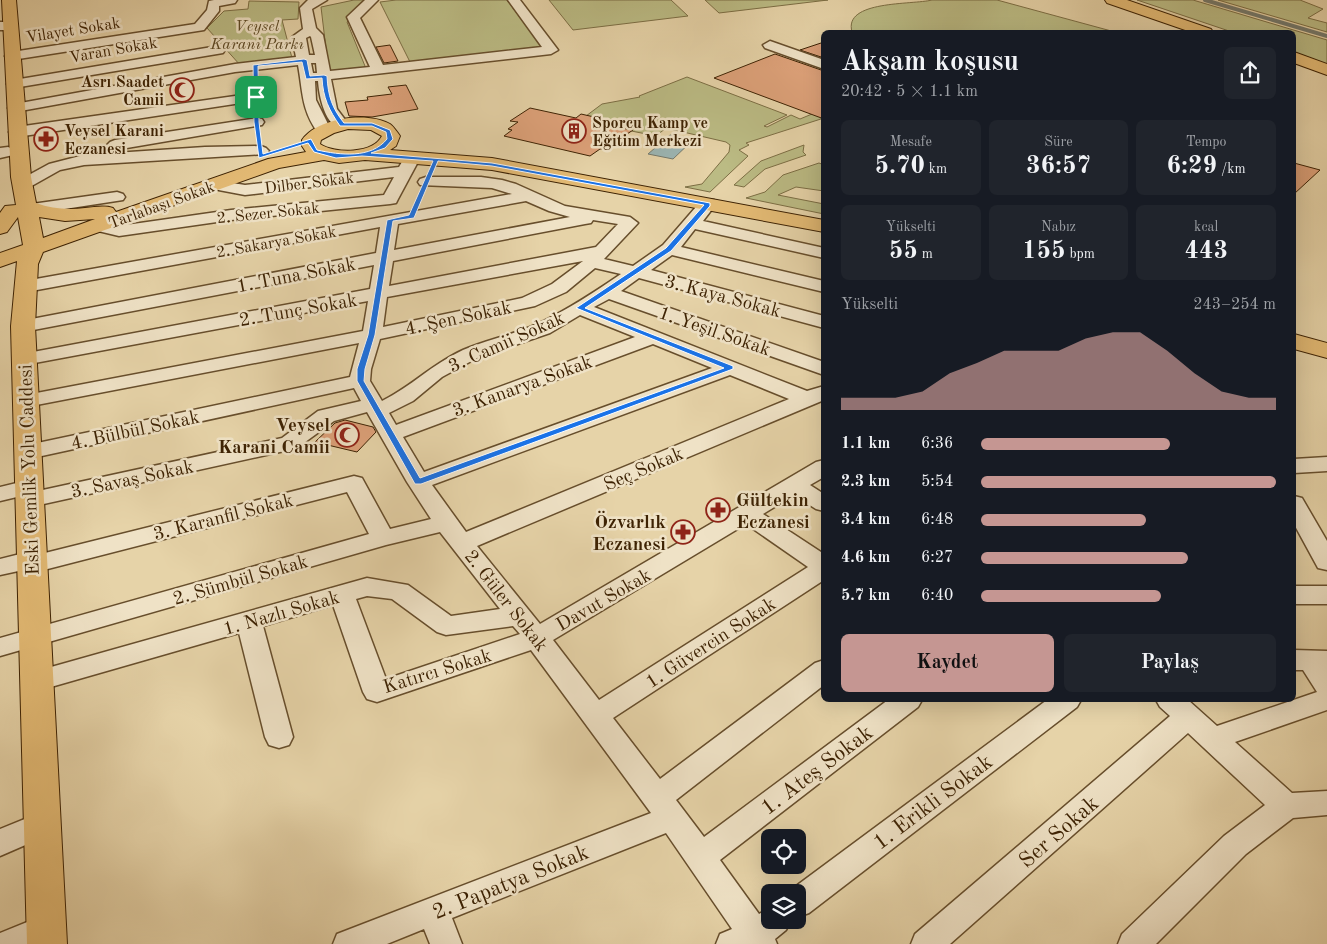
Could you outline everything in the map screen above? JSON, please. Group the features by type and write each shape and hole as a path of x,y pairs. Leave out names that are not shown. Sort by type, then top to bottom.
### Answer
{"main road":[{"path":"1112,0 1199,30"},
{"path":"1131,0 1218,30"},
{"name":"Eski Gemlik Yolu Caddesi","path":"6,3 5,26 10,106 10,144 22,185 23,208 11,328 24,359 47,936"},
{"path":"1296,59 1327,70"},
{"path":"1296,65 1327,76"},
{"path":"10,144 6,174 23,208 55,216 108,212 261,154 320,142 342,125 372,125 388,131 390,139"},
{"path":"320,142 350,156 383,147 390,139"},
{"path":"390,139 422,147 510,158 821,214"},
{"name":"Tarlabaşı Sokak","path":"19,255 108,212 214,185 275,163 320,142"},
{"path":"362,154 408,164 436,160 492,164 821,225"},
{"path":"0,228 23,208"},
{"path":"1296,327 1327,335"},
{"path":"1296,342 1327,351"}],"street":[{"path":"231,0 213,4 213,11 199,28 235,68"},
{"path":"322,0 307,3 310,30 317,35 322,58 326,95 330,109 342,125"},
{"path":"372,0 353,17 378,70"},
{"path":"308,78 551,50 514,0"},
{"name":"Vilayet Sokak","path":"8,65 199,28"},
{"path":"310,30 299,37 308,78 309,100 320,142"},
{"path":"770,45 821,64"},
{"name":"Varan Sokak","path":"8,65 218,50"},
{"path":"10,106 235,68 322,58"},
{"path":"22,185 46,172 222,157 232,151 261,154 256,122 256,65"},
{"path":"10,144 256,97"},
{"path":"46,172 50,158 62,154 256,122"},
{"path":"360,381 361,369 372,335 384,256 401,218 426,182 436,160"},
{"name":"Dilber Sokak","path":"214,185 245,190 408,164"},
{"name":"2. Sezer Sokak","path":"108,212 120,231 231,215 390,199 408,164"},
{"name":"4. Şen Sokak","path":"26,401 372,335 528,302 559,288 596,257 629,223 623,219 598,217 562,210 526,196 509,186 426,182"},
{"name":"2. Sakarya Sokak","path":"19,255 401,218 526,196"},
{"path":"637,272 669,250 708,204"},
{"name":"1. Tuna Sokak","path":"11,328 598,217"},
{"path":"691,223 821,252"},
{"path":"669,250 821,284"},
{"name":"3. Kaya Sokak","path":"596,257 637,272 821,321"},
{"name":"2. Tunç Sokak","path":"24,359 378,294 596,257"},
{"name":"3. Camii Sokak","path":"375,408 406,398 435,374 470,354 542,329 607,292 637,272"},
{"name":"1. Yeşil Sokak","path":"607,292 821,368"},
{"path":"579,308 654,336 730,368 816,396"},
{"name":"3. Kanarya Sokak","path":"390,434 654,336"},
{"path":"418,482 730,368"},
{"name":"2. Güler Sokak","path":"360,381 418,482 446,524 537,638 596,716 701,857 756,936"},
{"name":"4. Bülbül Sokak","path":"28,452 360,381"},
{"name":"Seç Sokak","path":"462,543 816,396"},
{"name":"3. Savaş Sokak","path":"0,494 29,494 289,443 326,416 375,408"},
{"path":"1296,466 1327,464"},
{"name":"Davut Sokak","path":"537,638 821,469"},
{"name":"3. Karanfil Sokak","path":"32,562 354,483 383,538"},
{"path":"794,486 821,502"},
{"path":"1296,506 1327,562"},
{"path":"747,514 821,565"},
{"name":"2. Sümbül Sokak","path":"0,648 383,538 446,524"},
{"path":"0,566 32,562"},
{"name":"1. Güvercin Sokak","path":"596,716 821,569"},
{"name":"1. Nazlı Sokak","path":"37,681 367,587 399,591 446,626 518,616"},
{"name":"Katırcı Sokak","path":"342,594 377,692 537,638"},
{"path":"1296,595 1327,595"},
{"path":"249,621 279,737"},
{"path":"1310,660 1327,684"},
{"name":"2. Papatya Sokak","path":"349,944 434,912 664,808 821,673"},
{"path":"1213,739 1327,699"},
{"name":"1. Ateş Sokak","path":"701,857 905,702"},
{"name":"1. Erikli Sokak","path":"806,897 1065,702"},
{"path":"1179,709 1286,806"},
{"name":"Ser Sokak","path":"928,944 1179,709"},
{"path":"1134,944 1234,845 1286,806 1327,803"},
{"path":"0,843 42,824"},
{"path":"434,912 446,944"},
{"path":"11,944 47,936"}],"green space":[{"path":"354,0 368,0 347,22 367,71 329,74 321,7"},
{"path":"396,0 507,0 544,50 412,66 380,2"},
{"path":"549,0 671,0 688,16 573,30"},
{"path":"705,0 828,0 719,13"},
{"path":"997,0 1108,30 852,30 852,22 858,14 868,9 922,1"},
{"path":"1137,0 1193,0 1294,30 1226,30"},
{"path":"1218,0 1300,0 1323,9 1308,18 1327,23 1327,32"},
{"name":"Veysel Karani Parkı","path":"249,1 299,2 298,19 282,20 292,58 240,65 207,28 224,11 248,9"},
{"path":"1296,31 1327,40 1327,65 1296,54"},
{"path":"687,77 787,115 764,126 767,127 791,115 800,119 821,110 821,119 746,143 749,145 739,150 748,156 710,192 685,187 702,184 729,152 730,145 726,142 666,128 656,136 597,124 603,119 586,116 602,104 639,96"},
{"path":"804,145 803,152 806,155 765,169 744,187 734,185 761,161"},
{"path":"821,164 821,191 796,187 778,195 821,203 821,213 746,198 765,192 783,175"}],"water":[{"path":"670,135 694,139 673,159 648,154"}],"building":[{"path":"821,43 821,57 800,50"},
{"path":"390,45 398,61 384,63 376,47"},
{"path":"775,54 821,70 821,118 714,78"},
{"path":"406,85 418,109 372,117 349,116 345,102 368,100 367,97 392,94 388,87"},
{"name":"Sporcu Kamp ve Eğitim Merkezi","path":"530,108 576,118 581,114 603,119 597,124 633,130 605,149 600,149 590,156 504,136 512,130 508,129 518,122 510,121"},
{"path":"1296,164 1320,170 1296,192"},
{"name":"Veysel Karani Camii","path":"345,420 373,427 376,432 357,452 315,442 335,423"}],"waterway":[{"path":"1205,0 1327,36"}],"place":[{"name":"Asrı Saadet Camii","path":"182,90"},
{"name":"Sporcu Kamp ve Eğitim Merkezi","path":"574,131"},
{"name":"Veysel Karani Eczanesi","path":"46,139"},
{"name":"Veysel Karani Camii","path":"347,435"},
{"name":"Gültekin Eczanesi","path":"718,510"},
{"name":"Özvarlık Eczanesi","path":"683,532"}],"route":[{"path":"256,97 256,65 304,60 308,78 324,76 330,109 342,125 372,125 382,127 388,131 391,136 389,142 374,151 362,154 492,164 708,204 669,250 607,292 579,308 654,336 730,368 418,482 360,381 361,369 372,335 390,220 411,216 436,160 362,154 336,156 316,151 311,146 311,140 261,157 256,122 256,97"}]}
